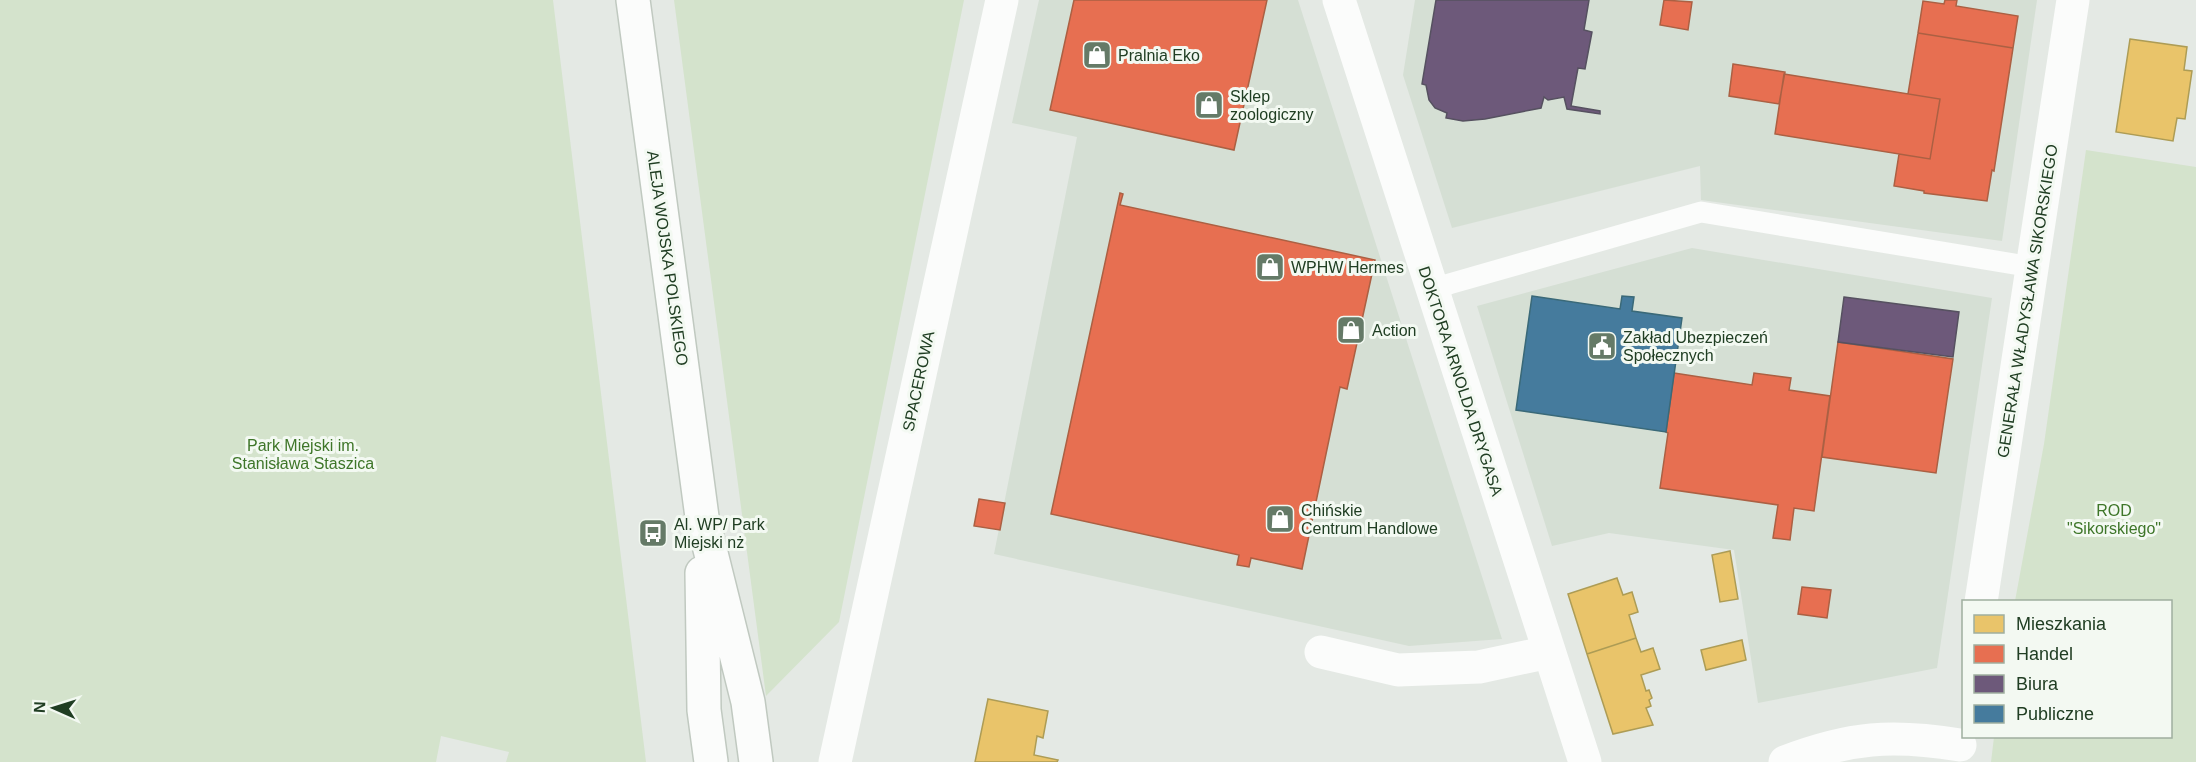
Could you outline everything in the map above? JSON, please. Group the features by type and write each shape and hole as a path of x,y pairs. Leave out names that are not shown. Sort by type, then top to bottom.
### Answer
{"street":[{"name":"ALEJA WOJSKA POLSKIEGO","path":"633,0 702,517 748,702 756,762"},
{"name":"SPACEROWA","path":"835,762 1002,0"},
{"name":"DOKTORA ARNOLDA DRYGASA","path":"1339,0 1585,762"},
{"name":"GENERAŁA WŁADYSŁAWA SIKORSKIEGO","path":"1982,600 2073,0"},
{"name":"ALEJA WOJSKA POLSKIEGO","path":"702,517 704,710 711,762"},
{"path":"1321,652 1398,670 1479,667 1549,652"},
{"path":"1785,762 1816,751 1864,740 1888,738 1960,743"}],"lane":[{"path":"1432,291 1449,284 1701,212 2032,267"}],"shaded area":[{"path":"1039,0 1298,0 1502,639 1409,646 994,554 1077,137 1012,123"},
{"path":"1415,0 2037,0 2002,241 1701,200 1700,166 1452,228 1403,75"},
{"path":"1692,248 1992,298 1937,668 1758,703 1734,550 1609,533 1552,546 1477,306"}],"green space":[{"name":"Park Miejski im. Stanisława Staszica","path":"0,0 553,0 646,762 506,762 509,752 441,736 436,762 0,762"},
{"path":"674,0 964,0 839,622 766,696"},
{"name":"ROD \"Sikorskiego\"","path":"2086,150 2196,167 2196,762 1991,762 1994,738 2172,738 2172,600 2015,600 2044,444"}],"building: Mieszkania":[{"path":"2130,39 2187,47 2184,70 2192,71 2185,119 2177,118 2173,141 2116,132"},
{"path":"1730,551 1738,599 1720,602 1712,555"},
{"path":"1617,578 1623,595 1632,592 1638,612 1629,615 1636,638 1587,654 1568,594"},
{"path":"1636,638 1641,652 1653,648 1660,669 1641,675 1646,691 1649,690 1652,698 1649,700 1651,706 1646,708 1653,725 1613,734 1587,654"},
{"path":"1742,640 1746,660 1706,670 1701,650"},
{"path":"988,699 1048,711 1043,738 1037,736 1034,755 1058,760 1057,762 975,762"}],"building: Handel":[{"path":"1074,0 1267,0 1234,150 1050,110"},
{"path":"1664,0 1692,2 1688,30 1660,25"},
{"path":"1945,0 1957,0 1956,6 2018,16 2013,48 1918,33 1923,1 1944,4"},
{"path":"1918,33 2013,48 1994,171 1992,170 1987,201 1924,193 1924,191 1894,186 1899,154 1930,159 1940,99 1908,94"},
{"path":"1733,64 1785,72 1779,104 1729,96"},
{"path":"1784,74 1940,99 1930,159 1775,134"},
{"path":"1120,193 1123,194 1120,205 1375,260 1347,389 1340,387 1302,569 1251,558 1249,567 1237,565 1239,555 1051,514"},
{"path":"1838,342 1953,359 1936,473 1822,457"},
{"path":"1674,373 1752,385 1754,373 1791,378 1789,390 1830,396 1814,511 1794,508 1790,540 1773,538 1778,505 1660,488"},
{"path":"979,499 1005,503 1000,530 974,526"},
{"path":"1802,587 1831,590 1827,618 1798,614"}],"building: Biura":[{"path":"1436,0 1589,0 1584,30 1592,32 1585,69 1578,68 1571,106 1600,111 1600,114 1567,109 1564,97 1548,100 1544,97 1541,108 1485,119 1463,121 1446,118 1447,113 1435,108 1429,100 1426,85 1422,84"},
{"path":"1844,297 1959,312 1953,357 1838,342"}],"building: Publiczne":[{"name":"Zakład Ubezpieczeń Społecznych","path":"1532,296 1620,309 1622,296 1634,297 1632,311 1682,318 1666,432 1516,410"}],"place":[{"name":"Pralnia Eko","path":"1097,55"},
{"name":"Sklep zoologiczny","path":"1209,105"},
{"name":"WPHW Hermes","path":"1270,267"},
{"name":"Action","path":"1351,330"},
{"name":"Zakład Ubezpieczeń Społecznych","path":"1602,346"},
{"name":"Chińskie Centrum Handlowe","path":"1280,519"},
{"name":"Al. WP/ Park Miejski nż","path":"653,533"}]}
